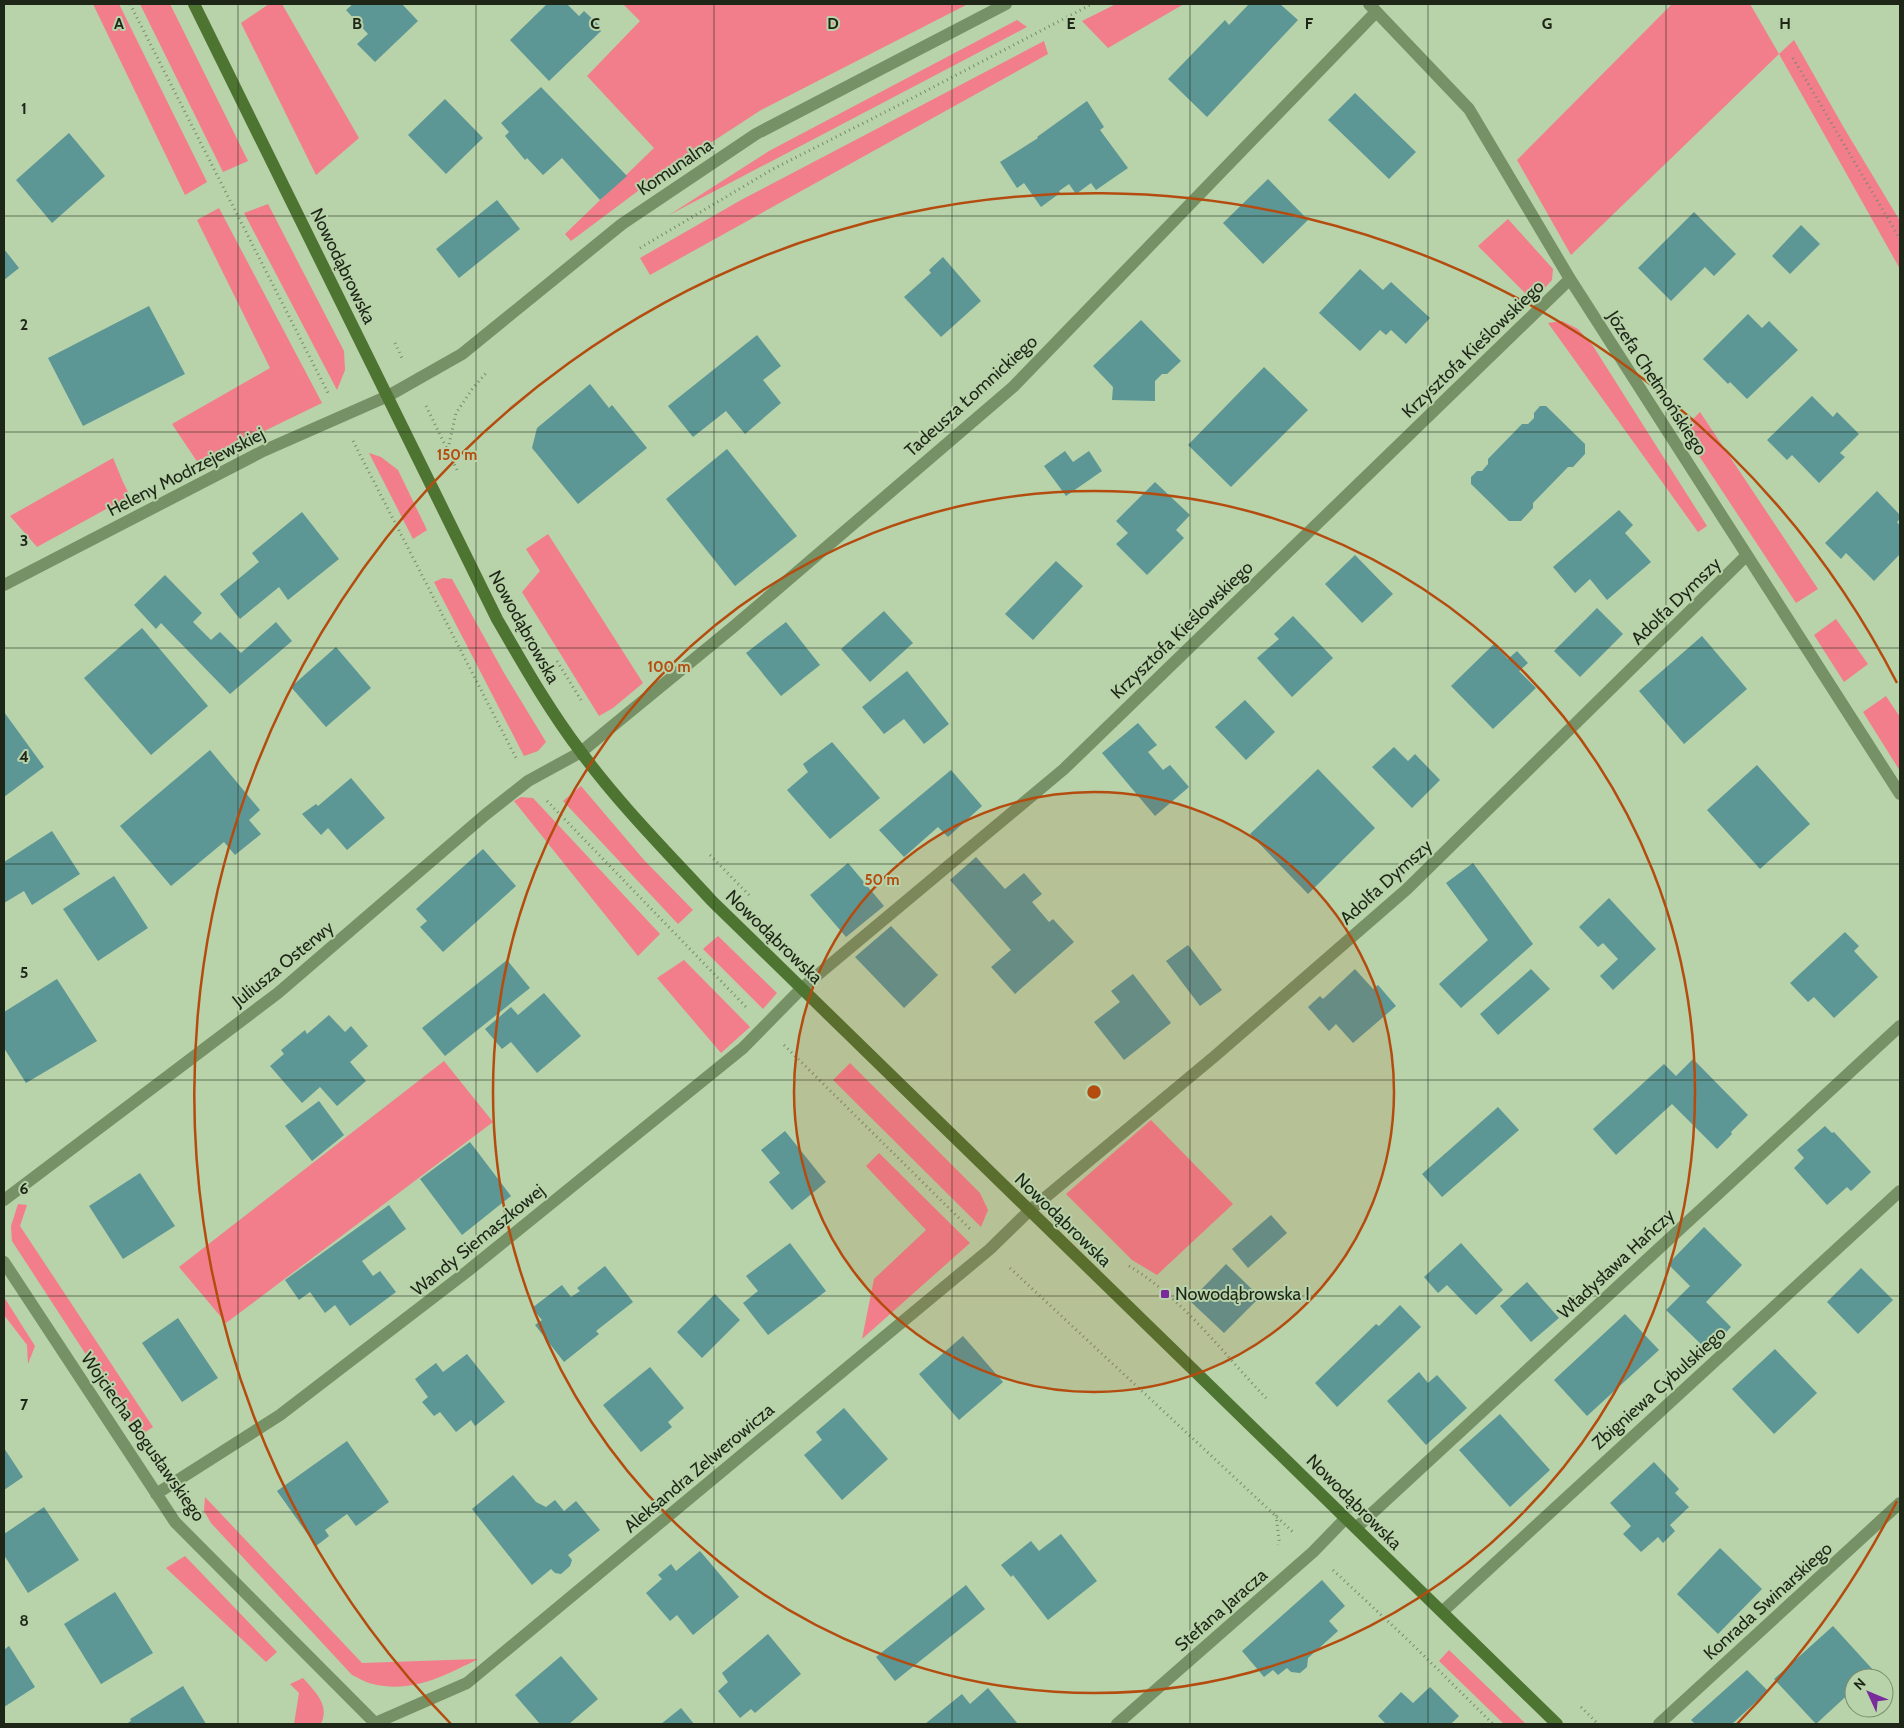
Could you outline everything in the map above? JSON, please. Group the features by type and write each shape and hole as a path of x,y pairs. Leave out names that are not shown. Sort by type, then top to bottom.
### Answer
{"street":[{"name":"Nowodąbrowska","path":"194,4 497,619 538,688 580,752 628,809 712,901 1558,1724"},
{"name":"Komunalna","path":"388,396 462,354 622,224 756,134 1006,4"},
{"name":"Józefa Chełmońskiego","path":"1373,8 1469,109 1570,279 1900,794"},
{"name":"Tadeusza Łomnickiego","path":"580,752 732,628 1013,387 1373,8"},
{"name":"Krzysztofa Kieślowskiego","path":"802,988 1064,769 1570,279"},
{"name":"Heleny Modrzejewskiej","path":"4,585 263,451 388,396"},
{"name":"Adolfa Dymszy","path":"1029,1211 1215,1056 1408,889 1746,556"},
{"name":"Juliusza Osterwy","path":"4,1200 278,993 485,815 528,781 580,752"},
{"name":"Wandy Siemaszkowej","path":"156,1494 280,1416 461,1276 743,1048 802,988"},
{"name":"Władysława Hańczy","path":"1356,1528 1900,1026"},
{"name":"Zbigniewa Cybulskiego","path":"1442,1612 1900,1191"},
{"name":"Aleksandra Zelwerowicza","path":"375,1724 467,1683 990,1248 1029,1211"},
{"name":"Wojciecha Bogusławskiego","path":"4,1262 175,1522 375,1724"},
{"name":"Konrada Swinarskiego","path":"1659,1724 1900,1503"},
{"name":"Stefana Jaracza","path":"1117,1724 1314,1552 1346,1519"}],"path":[{"path":"636,251 773,169 1092,4"},
{"path":"1793,58 1900,239"},
{"path":"448,450 456,414 473,388 492,367"}],"shaded area":[{"path":"93,4 119,4 207,182 185,195"},
{"path":"140,4 170,4 248,161 223,172"},
{"path":"269,4 282,4 359,138 316,175 241,23"},
{"path":"623,4 968,4 761,110 646,185 571,241 565,234 654,148 587,76 640,21"},
{"path":"1116,4 1184,4 1108,48 1082,21"},
{"path":"1672,4 1750,4 1779,54 1571,255 1517,160"},
{"path":"1017,20 1027,27 669,215 769,151"},
{"path":"1794,40 1900,221 1900,269 1779,54"},
{"path":"1044,41 1048,54 650,275 640,258 741,200"},
{"path":"268,204 344,351 345,370 337,390 244,213"},
{"path":"219,208 322,403 198,463 172,424 270,368 197,220"},
{"path":"1508,219 1553,269 1552,280 1533,301 1478,246"},
{"path":"1562,321 1578,329 1593,346 1707,526 1698,532 1548,323"},
{"path":"1700,412 1818,589 1796,603 1682,430"},
{"path":"369,453 381,457 398,470 427,530 413,539"},
{"path":"113,458 130,496 37,547 10,516"},
{"path":"548,534 643,683 613,708 599,716 522,592 540,571 526,549"},
{"path":"443,578 452,579 504,673 546,742 538,751 524,756 434,582"},
{"path":"1836,619 1868,664 1844,682 1814,635"},
{"path":"1886,696 1900,717 1900,771 1863,712"},
{"path":"581,786 644,860 693,910 678,924 563,801"},
{"path":"521,797 533,798 660,934 638,956 514,801"},
{"path":"718,936 777,993 763,1009 703,949"},
{"path":"684,960 750,1027 721,1053 657,978"},
{"path":"444,1061 493,1122 226,1323 179,1267"},
{"path":"850,1063 980,1193 988,1210 981,1227 833,1080"},
{"path":"1151,1120 1233,1204 1157,1275 1132,1260 1066,1194"},
{"path":"879,1153 970,1243 862,1339 874,1279 926,1230 866,1166"},
{"path":"18,1204 27,1205 20,1226 153,1427 139,1436 12,1241 11,1226"},
{"path":"4,1297 35,1346 28,1364 27,1345 4,1315"},
{"path":"205,1497 362,1663 478,1659 441,1677 401,1687 365,1682 352,1675 211,1523 204,1511"},
{"path":"185,1556 277,1652 266,1662 166,1568"},
{"path":"1449,1650 1526,1724 1504,1724 1439,1661"},
{"path":"303,1678 316,1693 322,1704 324,1710 321,1724 294,1724 299,1693 290,1684"}],"building":[{"path":"353,4 402,4 418,21 375,62 357,44 368,34 346,10"},
{"path":"547,4 567,4 579,16 584,11 599,25 597,26 601,31 549,81 510,40"},
{"path":"1249,4 1280,4 1298,20 1207,117 1168,79 1225,20 1229,25"},
{"path":"541,87 627,176 600,200 562,158 543,175 527,158 525,160 505,136 509,132 501,123"},
{"path":"1355,93 1416,152 1389,179 1328,120"},
{"path":"445,99 483,138 446,174 408,135"},
{"path":"1087,101 1104,127 1100,130 1128,168 1096,190 1091,183 1076,194 1069,184 1041,207 1024,183 1017,188 1000,162 1038,138"},
{"path":"69,133 105,176 52,223 16,180"},
{"path":"1268,179 1308,220 1263,264 1223,223"},
{"path":"497,200 520,229 459,278 436,249"},
{"path":"1694,212 1736,254 1714,276 1705,267 1671,301 1638,268"},
{"path":"1801,225 1820,244 1790,274 1772,256"},
{"path":"4,249 19,268 4,280"},
{"path":"943,257 981,301 941,337 904,297 931,273 929,270"},
{"path":"1360,269 1383,290 1391,282 1430,318 1406,344 1391,330 1386,335 1380,330 1360,351 1319,313"},
{"path":"149,306 185,374 83,426 48,358"},
{"path":"1748,314 1762,328 1769,321 1798,350 1747,399 1730,382 1728,384 1703,359"},
{"path":"1141,320 1181,361 1167,374 1162,374 1155,381 1155,401 1112,400 1113,387 1093,366"},
{"path":"757,335 781,366 763,380 781,403 745,434 726,411 693,437 668,406"},
{"path":"1264,367 1308,410 1231,487 1188,445"},
{"path":"590,384 609,408 612,405 647,448 578,504 532,448 537,428"},
{"path":"1812,396 1833,417 1837,412 1859,434 1840,453 1845,457 1819,483 1792,455 1787,460 1767,440"},
{"path":"1540,406 1546,406 1585,444 1585,454 1573,467 1568,467 1533,503 1533,508 1521,521 1509,521 1471,484 1471,477 1477,471 1482,471 1488,464 1488,459 1522,424 1528,424 1534,418 1534,413"},
{"path":"727,449 797,536 735,586 666,499"},
{"path":"1065,451 1073,462 1089,451 1102,471 1066,496 1044,466"},
{"path":"1155,482 1190,515 1176,530 1184,538 1147,575 1116,544 1128,533 1116,521"},
{"path":"1877,491 1900,515 1900,519 1897,522 1900,526 1900,554 1874,581 1846,553 1841,559 1825,543"},
{"path":"1619,510 1633,525 1625,533 1651,562 1607,600 1590,579 1575,593 1553,567"},
{"path":"302,512 339,559 288,600 279,587 240,619 220,594 259,562 252,553"},
{"path":"1355,555 1393,594 1362,623 1325,584"},
{"path":"1056,561 1083,586 1033,640 1005,614"},
{"path":"165,575 202,613 193,622 211,640 220,632 241,653 276,622 292,641 230,694 161,623 156,629 134,605"},
{"path":"1597,608 1623,634 1580,677 1554,651"},
{"path":"884,611 913,643 870,682 841,649"},
{"path":"1293,616 1333,658 1292,697 1257,658 1279,639 1274,634"},
{"path":"786,622 820,665 781,696 746,653"},
{"path":"142,628 208,706 151,755 84,678"},
{"path":"1702,636 1747,689 1684,744 1639,691"},
{"path":"1494,644 1508,659 1517,651 1528,663 1519,671 1536,688 1493,729 1451,686"},
{"path":"336,647 371,688 326,727 291,687"},
{"path":"907,671 949,724 924,744 904,719 884,734 862,707"},
{"path":"1245,700 1275,732 1246,760 1215,727"},
{"path":"4,712 44,767 4,797"},
{"path":"1138,723 1157,745 1148,752 1163,770 1170,765 1189,787 1155,816 1102,753"},
{"path":"832,742 880,798 830,839 787,790 808,772 803,764"},
{"path":"1394,747 1408,761 1415,754 1440,780 1412,808 1372,767"},
{"path":"210,750 260,810 249,820 261,834 235,855 224,842 171,886 120,826"},
{"path":"1757,765 1810,824 1760,869 1707,810"},
{"path":"1318,769 1375,828 1308,894 1250,834"},
{"path":"951,770 982,806 948,837 938,827 904,857 879,830"},
{"path":"351,778 385,818 347,850 328,828 321,835 302,814 316,804 318,806"},
{"path":"52,831 80,874 32,905 24,891 4,903 4,862"},
{"path":"483,849 516,886 443,952 420,927 427,921 416,909"},
{"path":"976,857 1005,889 1024,873 1042,894 1032,902 1049,922 1053,919 1074,942 1015,994 991,967 1011,950 950,880"},
{"path":"848,863 884,906 846,937 810,895"},
{"path":"1473,863 1533,944 1461,1008 1439,984 1488,940 1446,883"},
{"path":"114,876 148,928 98,961 63,909"},
{"path":"1609,898 1656,949 1613,990 1600,976 1618,959 1603,943 1598,947 1579,927"},
{"path":"891,926 938,975 904,1008 855,957"},
{"path":"1845,932 1859,946 1854,951 1878,977 1834,1018 1814,997 1808,1002 1790,983"},
{"path":"1188,945 1222,990 1200,1006 1166,961"},
{"path":"507,960 530,988 445,1056 422,1028"},
{"path":"1355,969 1373,989 1378,985 1396,1006 1353,1043 1336,1024 1329,1031 1308,1007 1320,996 1323,999"},
{"path":"1531,969 1550,989 1498,1035 1480,1014"},
{"path":"1133,974 1171,1023 1124,1060 1094,1022 1120,1002 1111,991"},
{"path":"57,979 97,1041 26,1083 4,1048 4,1012"},
{"path":"544,993 581,1036 537,1073 511,1042 502,1049 485,1029 511,1007 518,1015"},
{"path":"329,1015 345,1032 351,1026 368,1046 350,1062 366,1081 337,1106 320,1087 302,1103 270,1066 284,1054 281,1050 305,1030 307,1034"},
{"path":"1693,1059 1748,1115 1717,1149 1672,1104 1616,1155 1593,1129 1664,1064 1676,1076"},
{"path":"319,1101 344,1135 312,1161 285,1126"},
{"path":"1498,1107 1519,1130 1442,1197 1422,1174"},
{"path":"1825,1126 1832,1133 1834,1132 1871,1172 1851,1191 1847,1187 1827,1205 1794,1168 1804,1158 1797,1150"},
{"path":"785,1131 826,1182 792,1210 769,1182 780,1173 761,1150"},
{"path":"470,1142 511,1196 462,1235 420,1179"},
{"path":"140,1173 175,1226 123,1259 89,1206"},
{"path":"389,1205 406,1229 362,1261 373,1276 380,1271 396,1292 350,1326 335,1305 325,1313 310,1292 299,1300 285,1280"},
{"path":"1271,1215 1287,1233 1248,1268 1232,1249"},
{"path":"1704,1227 1742,1265 1706,1302 1731,1327 1708,1351 1666,1310 1690,1286 1668,1264"},
{"path":"790,1243 826,1291 768,1335 743,1303 758,1291 746,1276"},
{"path":"1461,1243 1503,1290 1476,1315 1447,1285 1438,1293 1424,1277"},
{"path":"1226,1264 1260,1297 1224,1333 1190,1301"},
{"path":"605,1266 633,1302 596,1331 599,1334 564,1362 535,1325 542,1320 532,1308 562,1285 571,1297 580,1291 577,1288"},
{"path":"1861,1268 1893,1300 1858,1334 1827,1302"},
{"path":"1527,1282 1559,1318 1531,1342 1500,1306"},
{"path":"715,1294 740,1320 702,1358 677,1332"},
{"path":"1400,1305 1421,1327 1337,1407 1315,1383 1376,1324 1379,1326"},
{"path":"1625,1314 1659,1350 1587,1416 1554,1380"},
{"path":"178,1318 218,1378 182,1402 142,1343"},
{"path":"963,1336 1003,1382 959,1420 919,1374"},
{"path":"1775,1349 1817,1393 1774,1434 1732,1389"},
{"path":"467,1354 505,1402 475,1426 471,1420 456,1432 440,1412 434,1416 422,1402 428,1397 415,1379 436,1363 443,1372"},
{"path":"650,1367 684,1408 668,1422 672,1427 641,1452 603,1405"},
{"path":"1419,1372 1428,1383 1437,1375 1467,1408 1426,1445 1387,1401"},
{"path":"844,1408 888,1459 842,1500 804,1455 822,1440 816,1432"},
{"path":"1500,1414 1550,1470 1510,1507 1459,1450"},
{"path":"347,1441 389,1502 356,1526 347,1514 325,1530 329,1536 316,1546 277,1491"},
{"path":"4,1448 23,1477 4,1490"},
{"path":"1654,1462 1679,1489 1675,1493 1689,1507 1670,1525 1675,1531 1663,1543 1658,1537 1641,1552 1623,1534 1631,1526 1610,1503"},
{"path":"513,1475 536,1502 546,1507 555,1500 564,1511 576,1501 600,1530 568,1555 572,1560 570,1566 561,1574 555,1573 551,1569 532,1585 472,1509"},
{"path":"44,1507 79,1560 28,1593 4,1555 4,1534"},
{"path":"1061,1534 1097,1581 1048,1620 1013,1575 1011,1577 1001,1565 1031,1541 1039,1551"},
{"path":"1720,1548 1762,1589 1718,1634 1677,1594"},
{"path":"700,1551 739,1597 693,1635 677,1615 670,1621 646,1593 662,1579 658,1575 671,1564 676,1571"},
{"path":"1322,1580 1345,1606 1329,1621 1338,1631 1308,1658 1307,1667 1300,1673 1291,1672 1287,1668 1278,1675 1273,1670 1264,1677 1242,1651"},
{"path":"966,1585 985,1609 895,1681 876,1657"},
{"path":"115,1592 153,1653 101,1684 64,1624"},
{"path":"1833,1626 1871,1668 1844,1668 1844,1698 1816,1724 1774,1679"},
{"path":"768,1634 801,1674 755,1713 751,1709 740,1718 718,1691 728,1682 722,1673"},
{"path":"9,1646 35,1687 4,1707 4,1650"},
{"path":"561,1656 598,1699 569,1724 540,1724 515,1695"},
{"path":"1747,1670 1768,1691 1732,1724 1695,1724 1691,1720"},
{"path":"183,1686 206,1724 126,1724 131,1721 130,1719"},
{"path":"1430,1687 1459,1716 1451,1724 1386,1724 1378,1716 1401,1692 1413,1703"},
{"path":"988,1688 1018,1724 925,1724 962,1694 970,1704"},
{"path":"681,1708 694,1724 661,1724"}],"place":[{"name":"Nowodąbrowska I","path":"1165,1294"}]}
